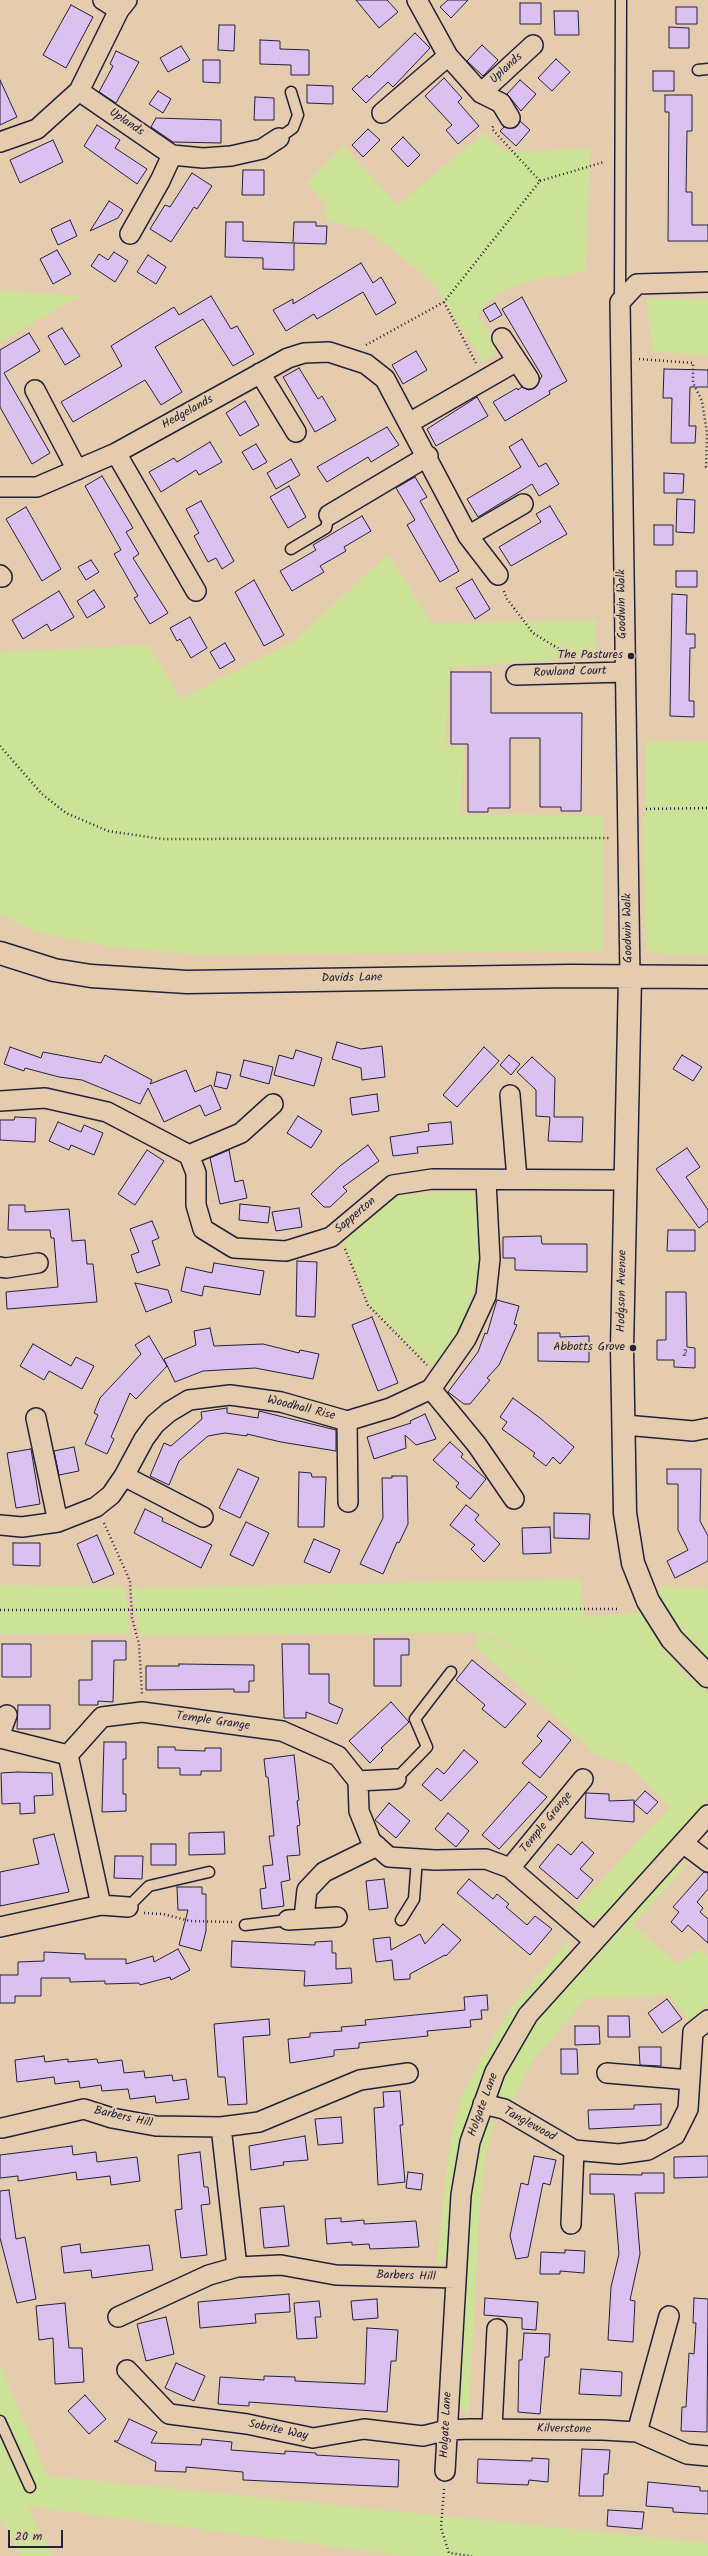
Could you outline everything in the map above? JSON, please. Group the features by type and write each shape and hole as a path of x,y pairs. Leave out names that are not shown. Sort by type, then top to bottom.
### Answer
{"street":[{"path":"0,142 36,129 79,91 123,5 102,0"},
{"name":"Uplands","path":"418,0 448,56 481,93 505,111"},
{"name":"Uplands","path":"481,93 533,45"},
{"path":"382,112 448,56"},
{"name":"Uplands","path":"79,91 172,155 203,158 231,156 262,149 279,138"},
{"path":"130,234 160,181 172,155"},
{"path":"620,302 638,284 708,282"},
{"name":"Goodwin Walk","path":"620,302 624,672 630,977"},
{"path":"502,338 529,378"},
{"name":"Hedgelands","path":"0,487 37,487 116,453 288,358 304,353 329,352 366,364 385,380 428,456 468,536 498,575"},
{"path":"409,424 517,361"},
{"path":"260,373 296,432"},
{"path":"35,390 77,470"},
{"path":"116,453 196,592"},
{"path":"329,514 428,456"},
{"path":"468,536 522,504"},
{"name":"Rowland Court","path":"516,675 624,672"},
{"name":"Davids Lane","path":"0,953 54,970 91,976 187,982 708,977"},
{"name":"Hodgson Avenue","path":"630,977 624,1180 622,1348 625,1425 625,1513 633,1563 648,1601 672,1639 708,1676"},
{"path":"510,1095 517,1179"},
{"path":"0,1101 45,1098 106,1112 189,1154 241,1133 273,1104"},
{"name":"Sapperton","path":"189,1154 196,1173 196,1205 203,1229 234,1248 286,1251 331,1237 393,1185 432,1179 486,1181 517,1179 624,1180"},
{"path":"486,1181 490,1259 486,1296 466,1339 435,1384 514,1499"},
{"path":"0,1267 6,1268 38,1263"},
{"name":"Woodhall Rise","path":"0,1524 22,1527 58,1522 96,1507 111,1495 124,1476 144,1439 155,1424 169,1412 189,1400 230,1395 281,1402 347,1421 390,1408 435,1384"},
{"path":"36,1418 58,1522"},
{"name":"Woodhall Rise","path":"347,1421 348,1502"},
{"path":"625,1425 693,1431 708,1428"},
{"path":"124,1476 203,1517"},
{"name":"Temple Grange","path":"68,1755 102,1717 142,1712 282,1731 338,1756 358,1781"},
{"path":"0,1734 7,1715"},
{"path":"0,1738 68,1755 101,1905"},
{"path":"396,1779 358,1781 359,1812 371,1841 389,1857 417,1859 486,1859 510,1868 594,1941"},
{"name":"Temple Grange","path":"510,1868 583,1779"},
{"name":"Holgate Lane","path":"445,2471 446,2430 461,2195 470,2142 495,2072 528,2015 708,1815"},
{"path":"683,1843 708,1862"},
{"path":"337,1917 296,1919 308,1890 324,1872 377,1846"},
{"path":"0,1927 101,1905 128,1907"},
{"name":"Tanglewood","path":"483,2104 504,2109 574,2150 619,2154 648,2150 675,2135 688,2109 693,2032 708,2020"},
{"path":"607,2073 690,2080"},
{"name":"Barbers Hill","path":"2,2128 84,2109 112,2118 156,2126 221,2127 259,2122 360,2080 408,2074"},
{"path":"221,2127 237,2267"},
{"path":"571,2224 574,2150"},
{"name":"Barbers Hill","path":"118,2317 209,2275 237,2267 281,2265 336,2274 455,2278"},
{"path":"637,2432 669,2316"},
{"path":"492,2428 497,2329"},
{"name":"Sobrite Way","path":"127,2370 169,2414 247,2424 313,2438 364,2429 423,2436 446,2430"},
{"name":"Kilverstone","path":"446,2430 492,2428 637,2432 687,2454 708,2456"}],"lane":[{"path":"620,302 621,0"},
{"path":"279,138 293,128 298,115 291,92"},
{"path":"291,549 326,528 329,514"},
{"path":"396,1779 427,1747 415,1719 451,1672"},
{"path":"401,1920 414,1899 417,1859"},
{"path":"128,1907 149,1886 209,1872"},
{"path":"245,1925 296,1919"},
{"path":"0,2421 30,2487"}],"path":[{"path":"505,111 492,129 540,181"},
{"path":"353,359 369,343 444,302 540,181 604,162"},
{"path":"444,302 484,379"},
{"path":"638,358 693,363 693,383 702,401 707,433 706,467 708,468"},
{"path":"498,575 507,599 533,633 559,649 580,655"},
{"path":"0,746 42,794 66,813 108,831 154,838 627,838"},
{"path":"643,809 708,808"},
{"path":"338,1231 368,1305 435,1384"},
{"path":"96,1507 130,1581 131,1609 139,1644 142,1712"},
{"path":"0,1610 620,1609"},
{"path":"128,1907 136,1913 163,1914 190,1922 241,1921 245,1925"},
{"path":"445,2471 441,2528 449,2553 472,2556"}],"green space":[{"path":"484,133 506,152 590,149 586,270 578,273 531,281 507,289 489,301 477,315 495,343 494,355 483,362 437,288 423,274 368,231 326,220 325,203 307,183 343,146 398,205"},
{"path":"0,290 80,296 0,342"},
{"path":"646,299 708,299 708,355 653,352"},
{"path":"388,554 432,623 596,620 595,657 450,668 445,746 464,747 461,814 603,815 603,951 204,955 111,947 35,932 0,914 0,652 149,645 180,699 293,642"},
{"path":"708,741 708,955 664,955 660,952 647,952 647,943 645,941 643,816 646,816 646,742"},
{"path":"470,1191 479,1202 481,1233 479,1273 459,1335 436,1371 369,1304 343,1240 392,1197 405,1194"},
{"path":"580,1579 585,1617 642,1612 660,1643 684,1673 708,1693 708,1799 612,1908 600,1918 588,1920 574,1910 670,1807 627,1764 600,1757 475,1647 479,1633 140,1635 131,1588","holes":["479,1633 484,1633 579,1682"]},
{"path":"0,1585 125,1587 130,1634 0,1634"},
{"path":"662,1586 708,1588 708,1665 653,1599"},
{"path":"688,1863 633,1925 678,1964 698,1949 708,1955 708,2005 689,2021 670,1996 587,1998 532,2061 510,2105 503,2100 498,2092 498,2085 517,2048 549,2006 675,1867"},
{"path":"569,1939 568,1951 563,1961 521,2010 488,2067 462,2140 448,2254 443,2263 437,2264 446,2171 452,2132 462,2096 493,2038 514,2005"},
{"path":"495,2117 487,2148 480,2201 469,2412 466,2415 456,2401 466,2225 475,2155 485,2124"},
{"path":"0,2364 47,2476 708,2543 708,2556 403,2556 26,2506 54,2556 22,2556 0,2518"}],"building":[{"path":"356,0 387,0 398,12 379,28"},
{"path":"448,0 468,0 451,18 440,7"},
{"path":"520,3 541,3 541,24 520,24"},
{"path":"71,5 93,17 66,68 43,55"},
{"path":"676,7 697,7 697,24 676,24"},
{"path":"554,11 578,11 579,35 555,35"},
{"path":"219,25 235,25 234,51 218,50"},
{"path":"669,27 689,28 689,48 669,48"},
{"path":"415,33 430,48 393,87 388,82 366,103 352,89 367,75 369,78"},
{"path":"260,40 280,41 280,49 309,50 309,75 291,75 291,65 260,64"},
{"path":"482,45 498,60 483,76 467,61"},
{"path":"181,46 190,60 168,72 160,58"},
{"path":"116,51 139,62 116,103 99,92 113,66 110,64"},
{"path":"556,59 570,72 552,91 538,78"},
{"path":"203,60 220,60 220,83 203,82"},
{"path":"653,71 674,71 674,91 653,91"},
{"path":"444,78 462,98 458,102 479,126 458,144 446,130 452,125 425,96"},
{"path":"0,80 17,117 0,125"},
{"path":"520,80 536,94 521,111 507,94"},
{"path":"307,85 333,86 333,104 307,103"},
{"path":"158,91 171,99 163,113 149,104"},
{"path":"665,95 692,95 692,131 687,131 686,192 692,192 692,225 708,225 708,241 668,241 669,112 665,112"},
{"path":"255,97 274,98 274,120 254,120"},
{"path":"156,118 221,120 221,143 173,142 151,127"},
{"path":"520,121 530,130 516,146 500,131 504,127 515,128"},
{"path":"97,125 120,140 115,148 147,169 137,184 84,146"},
{"path":"368,129 380,140 363,157 352,145"},
{"path":"403,137 420,155 408,167 391,149"},
{"path":"53,140 63,162 20,183 10,160"},
{"path":"243,170 264,170 264,195 242,195"},
{"path":"192,173 212,186 197,209 194,207 171,242 150,229 165,205 170,207"},
{"path":"109,201 123,210 118,218 90,231"},
{"path":"70,220 77,236 58,245 51,229"},
{"path":"226,222 243,222 243,241 293,243 294,222 316,222 316,226 327,226 326,244 294,243 294,270 263,269 263,258 225,257"},
{"path":"57,250 71,274 53,284 40,259"},
{"path":"114,252 128,261 115,282 91,266 99,254 108,260"},
{"path":"148,255 166,267 156,284 137,272"},
{"path":"361,263 373,283 381,277 396,303 376,315 363,292 317,319 314,314 286,331 273,310 293,299 293,304"},
{"path":"211,296 231,329 237,326 254,354 233,366 203,319 155,347 182,392 161,405 145,380 73,422 61,402 122,366 111,346 174,307 179,315"},
{"path":"522,297 567,381 549,391 550,394 505,421 493,402 517,388 518,390 522,387 529,390 535,388 542,376 502,309"},
{"path":"495,303 502,315 490,322 483,310"},
{"path":"62,328 80,356 65,365 48,336"},
{"path":"29,333 40,351 4,373 50,453 32,464 0,407 0,350"},
{"path":"416,351 427,370 403,384 392,365"},
{"path":"299,368 318,399 322,396 336,420 315,432 283,377"},
{"path":"664,369 708,370 708,387 690,387 689,426 696,426 695,443 671,443 672,398 663,398"},
{"path":"477,397 488,416 436,446 427,429"},
{"path":"245,401 259,425 240,436 226,413"},
{"path":"387,427 399,445 371,462 368,457 327,482 317,467"},
{"path":"522,439 539,467 546,463 559,484 539,496 532,484 478,517 467,499 521,467 509,447"},
{"path":"210,442 222,462 199,475 196,470 161,492 149,472 174,458 177,462"},
{"path":"256,444 267,462 253,470 242,452"},
{"path":"291,459 300,475 276,489 267,473"},
{"path":"664,473 684,474 683,493 664,493"},
{"path":"102,476 133,528 126,532 139,554 133,558 168,613 150,624 134,598 138,596 114,554 121,550 85,486"},
{"path":"415,477 427,497 420,501 459,571 440,582 407,525 415,520 396,488"},
{"path":"289,486 306,517 288,528 270,497"},
{"path":"677,499 695,500 694,533 676,532"},
{"path":"201,501 234,561 222,569 216,558 208,562 194,536 199,533 186,509"},
{"path":"550,506 567,534 511,566 499,547 541,522 536,514"},
{"path":"26,507 61,569 42,581 6,519"},
{"path":"362,516 371,531 344,547 346,551 320,566 324,572 292,591 280,571 316,550 313,545"},
{"path":"654,525 673,525 673,545 654,545"},
{"path":"91,560 99,572 86,580 78,567"},
{"path":"676,571 697,571 697,587 676,587"},
{"path":"472,579 490,609 475,619 456,588"},
{"path":"254,580 284,635 264,646 235,592"},
{"path":"94,590 105,607 87,618 77,601"},
{"path":"59,591 74,617 51,631 47,624 23,639 12,620"},
{"path":"672,594 687,595 686,634 695,634 695,648 690,648 689,701 694,701 694,717 670,716"},
{"path":"190,617 207,648 191,658 180,639 177,641 170,628"},
{"path":"225,643 235,660 220,669 210,652"},
{"path":"451,672 491,672 491,713 582,713 581,811 561,811 561,807 540,807 540,738 510,738 510,808 488,808 488,812 468,812 468,744 451,744"},
{"path":"337,1042 361,1049 382,1046 385,1077 362,1080 361,1068 332,1059"},
{"path":"10,1047 41,1058 43,1052 101,1063 105,1055 152,1080 150,1084 186,1070 195,1092 211,1085 221,1109 205,1116 200,1105 164,1122 148,1088 140,1104 82,1080 59,1077 25,1068 24,1071 4,1064"},
{"path":"484,1047 499,1061 457,1107 443,1095"},
{"path":"296,1050 322,1058 314,1086 274,1075 279,1055 293,1059"},
{"path":"509,1055 520,1064 511,1075 500,1065"},
{"path":"682,1055 702,1067 693,1081 673,1069"},
{"path":"532,1057 555,1078 554,1117 583,1117 582,1142 548,1141 550,1117 536,1116 536,1090 517,1072"},
{"path":"244,1060 273,1067 269,1084 240,1076"},
{"path":"217,1072 231,1075 227,1089 214,1086"},
{"path":"377,1094 379,1111 352,1115 350,1098"},
{"path":"298,1116 322,1131 311,1148 287,1133"},
{"path":"15,1117 36,1118 35,1142 0,1140 0,1120 14,1120"},
{"path":"58,1122 81,1132 84,1125 103,1133 94,1155 71,1145 69,1150 49,1141"},
{"path":"451,1122 453,1144 417,1147 418,1153 393,1156 390,1137 429,1131 428,1124"},
{"path":"368,1145 379,1161 343,1187 347,1191 330,1207 324,1207 311,1194 340,1166"},
{"path":"687,1148 700,1167 686,1177 708,1210 708,1221 699,1228 656,1169"},
{"path":"147,1150 164,1161 135,1205 118,1194"},
{"path":"229,1150 235,1182 243,1180 247,1198 220,1204 210,1158"},
{"path":"240,1204 270,1207 268,1223 239,1220"},
{"path":"9,1205 25,1205 25,1212 69,1209 72,1241 85,1240 87,1264 93,1264 97,1302 7,1309 6,1292 58,1287 54,1238 51,1238 50,1230 8,1230"},
{"path":"299,1208 302,1227 276,1231 272,1212"},
{"path":"152,1221 159,1238 152,1241 160,1265 137,1273 131,1255 139,1252 130,1229"},
{"path":"668,1230 695,1230 695,1251 667,1251"},
{"path":"541,1236 542,1244 587,1244 587,1272 515,1270 515,1258 503,1258 503,1237"},
{"path":"297,1261 317,1262 315,1317 296,1316"},
{"path":"214,1263 264,1271 260,1295 204,1286 202,1296 181,1291 186,1267 212,1273"},
{"path":"135,1283 168,1290 172,1302 146,1312"},
{"path":"666,1292 686,1292 687,1347 695,1348 695,1368 674,1367 674,1360 657,1360 657,1340 666,1340"},
{"path":"497,1300 519,1306 514,1324 517,1325 499,1365 487,1378 490,1380 470,1404 464,1404 448,1392 478,1352 485,1333 487,1334"},
{"path":"372,1317 398,1383 378,1391 352,1325"},
{"path":"210,1328 214,1346 263,1344 299,1353 300,1350 319,1354 313,1379 255,1368 203,1371 175,1382 164,1359 196,1345 194,1331"},
{"path":"538,1333 560,1333 560,1337 589,1336 589,1362 538,1361"},
{"path":"149,1336 167,1366 136,1399 130,1393 111,1437 114,1439 107,1454 85,1444 98,1415 94,1413 100,1398 141,1354 135,1345"},
{"path":"33,1344 71,1366 76,1357 94,1366 82,1389 49,1371 44,1380 20,1366"},
{"path":"513,1398 540,1418 574,1447 560,1464 553,1457 546,1466 533,1456 535,1453 502,1429 507,1422 500,1417"},
{"path":"227,1408 227,1413 258,1418 259,1411 336,1430 336,1451 281,1442 247,1434 247,1436 225,1433 208,1436 179,1461 169,1485 150,1476 164,1443 171,1446 202,1419 201,1412"},
{"path":"425,1414 436,1439 416,1445 405,1435 406,1448 374,1459 367,1437 411,1423 410,1421"},
{"path":"450,1442 463,1454 461,1457 486,1479 470,1499 456,1487 459,1483 433,1460"},
{"path":"74,1447 79,1471 59,1475 54,1451"},
{"path":"31,1449 40,1504 16,1508 7,1453"},
{"path":"238,1469 259,1478 240,1518 219,1508"},
{"path":"667,1469 701,1469 700,1521 708,1536 708,1561 675,1578 667,1561 688,1550 678,1530 678,1484 667,1484"},
{"path":"299,1472 311,1473 312,1477 326,1477 324,1527 298,1527"},
{"path":"392,1476 407,1476 408,1524 399,1543 397,1542 383,1574 360,1564 383,1518 382,1478 392,1478"},
{"path":"466,1505 479,1515 475,1520 500,1544 484,1562 471,1549 475,1545 450,1525"},
{"path":"145,1509 163,1518 162,1521 212,1545 201,1568 134,1533"},
{"path":"554,1513 590,1514 589,1539 554,1538"},
{"path":"246,1522 269,1533 253,1566 230,1555"},
{"path":"550,1527 551,1553 523,1554 522,1528"},
{"path":"97,1535 114,1574 93,1583 77,1544"},
{"path":"314,1539 340,1550 330,1573 304,1562"},
{"path":"13,1543 40,1543 40,1566 13,1565"},
{"path":"374,1639 409,1639 409,1655 401,1655 401,1686 374,1686"},
{"path":"92,1641 126,1641 126,1660 114,1660 113,1702 98,1701 98,1705 79,1705 79,1680 92,1680"},
{"path":"2,1644 31,1644 31,1677 2,1677"},
{"path":"282,1644 309,1644 309,1674 329,1674 329,1703 343,1709 337,1724 306,1712 306,1718 284,1718"},
{"path":"472,1660 526,1704 505,1728 482,1709 485,1705 456,1680"},
{"path":"179,1664 254,1665 254,1681 249,1681 249,1692 234,1692 234,1689 146,1690 146,1666 179,1666"},
{"path":"391,1702 409,1722 381,1748 383,1750 370,1763 349,1741"},
{"path":"18,1705 50,1705 50,1729 17,1729"},
{"path":"549,1721 571,1740 540,1778 522,1763 542,1741 537,1736"},
{"path":"104,1742 126,1742 126,1759 123,1759 123,1794 126,1794 126,1811 102,1812"},
{"path":"158,1747 175,1747 175,1750 205,1751 205,1748 221,1748 221,1771 201,1771 201,1775 180,1775 180,1768 158,1768"},
{"path":"464,1750 478,1762 441,1801 422,1785 437,1768 444,1774"},
{"path":"294,1755 299,1800 297,1801 300,1825 297,1826 300,1855 287,1856 290,1880 281,1882 284,1906 262,1909 260,1889 266,1888 263,1866 273,1865 269,1836 274,1836 268,1777 266,1777 264,1759"},
{"path":"1,1773 52,1773 53,1795 34,1796 35,1813 20,1814 20,1803 2,1804"},
{"path":"529,1782 547,1797 499,1849 482,1835"},
{"path":"645,1791 658,1802 647,1814 634,1803"},
{"path":"586,1793 609,1794 609,1801 634,1800 634,1822 585,1818"},
{"path":"389,1803 410,1821 396,1838 375,1820"},
{"path":"448,1813 469,1831 456,1847 435,1829"},
{"path":"224,1832 225,1854 189,1855 189,1833"},
{"path":"54,1834 69,1892 0,1906 0,1872 39,1864 33,1839"},
{"path":"582,1842 594,1853 580,1869 593,1880 577,1899 539,1867 558,1844 571,1855"},
{"path":"151,1844 176,1844 176,1865 151,1865"},
{"path":"115,1856 143,1856 142,1879 114,1878"},
{"path":"704,1872 708,1873 708,1889 697,1902 703,1908 700,1912 708,1919 708,1943 688,1925 682,1932 671,1922 679,1912 673,1907"},
{"path":"384,1879 388,1908 369,1910 366,1881"},
{"path":"469,1879 493,1899 497,1894 509,1904 506,1907 527,1925 535,1916 552,1929 530,1955 457,1893"},
{"path":"177,1887 202,1887 202,1894 206,1894 206,1931 201,1951 179,1945 188,1910 178,1910"},
{"path":"443,1924 461,1940 446,1956 445,1955 410,1974 410,1979 394,1980 392,1960 376,1962 373,1939 390,1937 391,1950 420,1934 425,1944"},
{"path":"232,1941 315,1945 315,1942 332,1941 332,1953 336,1953 336,1969 351,1968 352,1983 304,1986 305,1971 231,1967"},
{"path":"178,1949 190,1970 171,1980 170,1977 140,1985 139,1983 105,1984 105,1981 70,1982 70,1978 41,1978 41,1996 15,1996 15,2003 0,2003 0,1975 18,1975 18,1962 44,1961 44,1952 85,1954 85,1959 126,1959 126,1964 153,1956 154,1962"},
{"path":"487,1995 488,2010 481,2010 482,2019 470,2020 471,2027 427,2031 428,2036 359,2043 359,2048 334,2050 334,2056 290,2063 288,2039 310,2037 310,2033 342,2031 341,2027 366,2025 365,2020 465,2010 464,1997"},
{"path":"667,1999 682,2019 662,2033 648,2013"},
{"path":"608,2016 629,2016 630,2037 608,2037"},
{"path":"269,2019 270,2035 243,2037 247,2104 228,2105 225,2077 218,2077 214,2024"},
{"path":"575,2026 599,2026 600,2044 575,2045"},
{"path":"639,2047 661,2047 661,2066 640,2065"},
{"path":"561,2049 577,2049 578,2074 561,2074"},
{"path":"44,2056 45,2062 68,2059 68,2062 97,2059 98,2063 122,2060 124,2073 144,2071 145,2078 172,2075 173,2081 186,2079 189,2099 156,2103 155,2096 130,2099 128,2089 102,2091 101,2085 80,2088 79,2081 55,2084 54,2077 17,2082 15,2060"},
{"path":"400,2091 403,2125 400,2125 405,2182 378,2185 374,2108 384,2107 383,2092"},
{"path":"661,2104 661,2125 589,2129 588,2110 634,2109 634,2105"},
{"path":"341,2117 343,2143 318,2145 315,2119"},
{"path":"305,2136 308,2160 283,2162 284,2165 251,2170 249,2146"},
{"path":"72,2146 73,2155 96,2152 97,2162 137,2157 140,2181 111,2185 110,2176 77,2180 76,2172 18,2181 18,2176 0,2178 0,2155"},
{"path":"200,2152 204,2187 208,2187 210,2204 201,2205 207,2255 181,2258 175,2210 182,2209 178,2155"},
{"path":"534,2156 556,2160 550,2185 543,2183 528,2257 516,2259 510,2236 521,2183 528,2185"},
{"path":"708,2156 708,2177 674,2178 674,2157"},
{"path":"408,2172 423,2174 421,2190 406,2188"},
{"path":"642,2173 664,2173 664,2193 635,2193 640,2254 630,2300 635,2301 633,2342 608,2340 611,2287 619,2254 614,2194 590,2194 590,2174 642,2175"},
{"path":"9,2190 16,2239 25,2237 36,2299 17,2303 0,2238 0,2191"},
{"path":"284,2206 289,2246 264,2248 260,2208"},
{"path":"341,2218 341,2222 364,2220 364,2224 416,2221 419,2247 370,2249 369,2244 352,2245 352,2242 327,2244 325,2219"},
{"path":"80,2244 81,2253 149,2245 153,2270 92,2278 91,2270 64,2273 61,2247"},
{"path":"565,2250 585,2251 584,2273 560,2271 560,2274 540,2274 541,2252 565,2253"},
{"path":"289,2294 290,2312 255,2314 256,2323 200,2328 198,2302"},
{"path":"485,2298 538,2302 536,2330 522,2329 522,2318 484,2315"},
{"path":"694,2298 708,2299 707,2432 681,2431 682,2407 686,2407 689,2353 694,2354 696,2323 693,2323"},
{"path":"377,2299 378,2318 353,2320 351,2301"},
{"path":"319,2301 321,2317 315,2317 317,2338 297,2339 294,2303"},
{"path":"65,2303 69,2348 82,2348 84,2382 55,2384 53,2338 39,2340 36,2306"},
{"path":"166,2317 174,2354 146,2361 137,2324"},
{"path":"367,2328 398,2330 396,2361 391,2361 387,2412 249,2402 249,2406 218,2404 220,2377 264,2380 264,2376 295,2377 295,2381 365,2384"},
{"path":"524,2333 550,2334 549,2357 545,2357 540,2414 518,2412 519,2360 522,2360"},
{"path":"176,2363 205,2376 194,2401 165,2388"},
{"path":"581,2369 622,2372 621,2396 579,2394"},
{"path":"85,2395 106,2419 89,2434 68,2411"},
{"path":"129,2419 157,2432 151,2443 201,2445 202,2439 232,2442 231,2450 285,2454 285,2451 316,2453 316,2455 399,2460 398,2487 243,2480 243,2472 186,2467 186,2472 155,2471 156,2462 114,2441 118,2441"},
{"path":"582,2449 610,2450 608,2474 604,2474 603,2496 579,2496"},
{"path":"532,2458 549,2459 548,2482 529,2480 528,2485 477,2483 478,2459 532,2461"},
{"path":"648,2482 700,2487 700,2491 708,2491 708,2514 673,2512 673,2508 646,2506"},
{"path":"608,2510 644,2512 642,2529 607,2526"}],"place":[{"name":"The Pastures","path":"631,656"},
{"name":"Abbotts Grove","path":"633,1348"}]}
